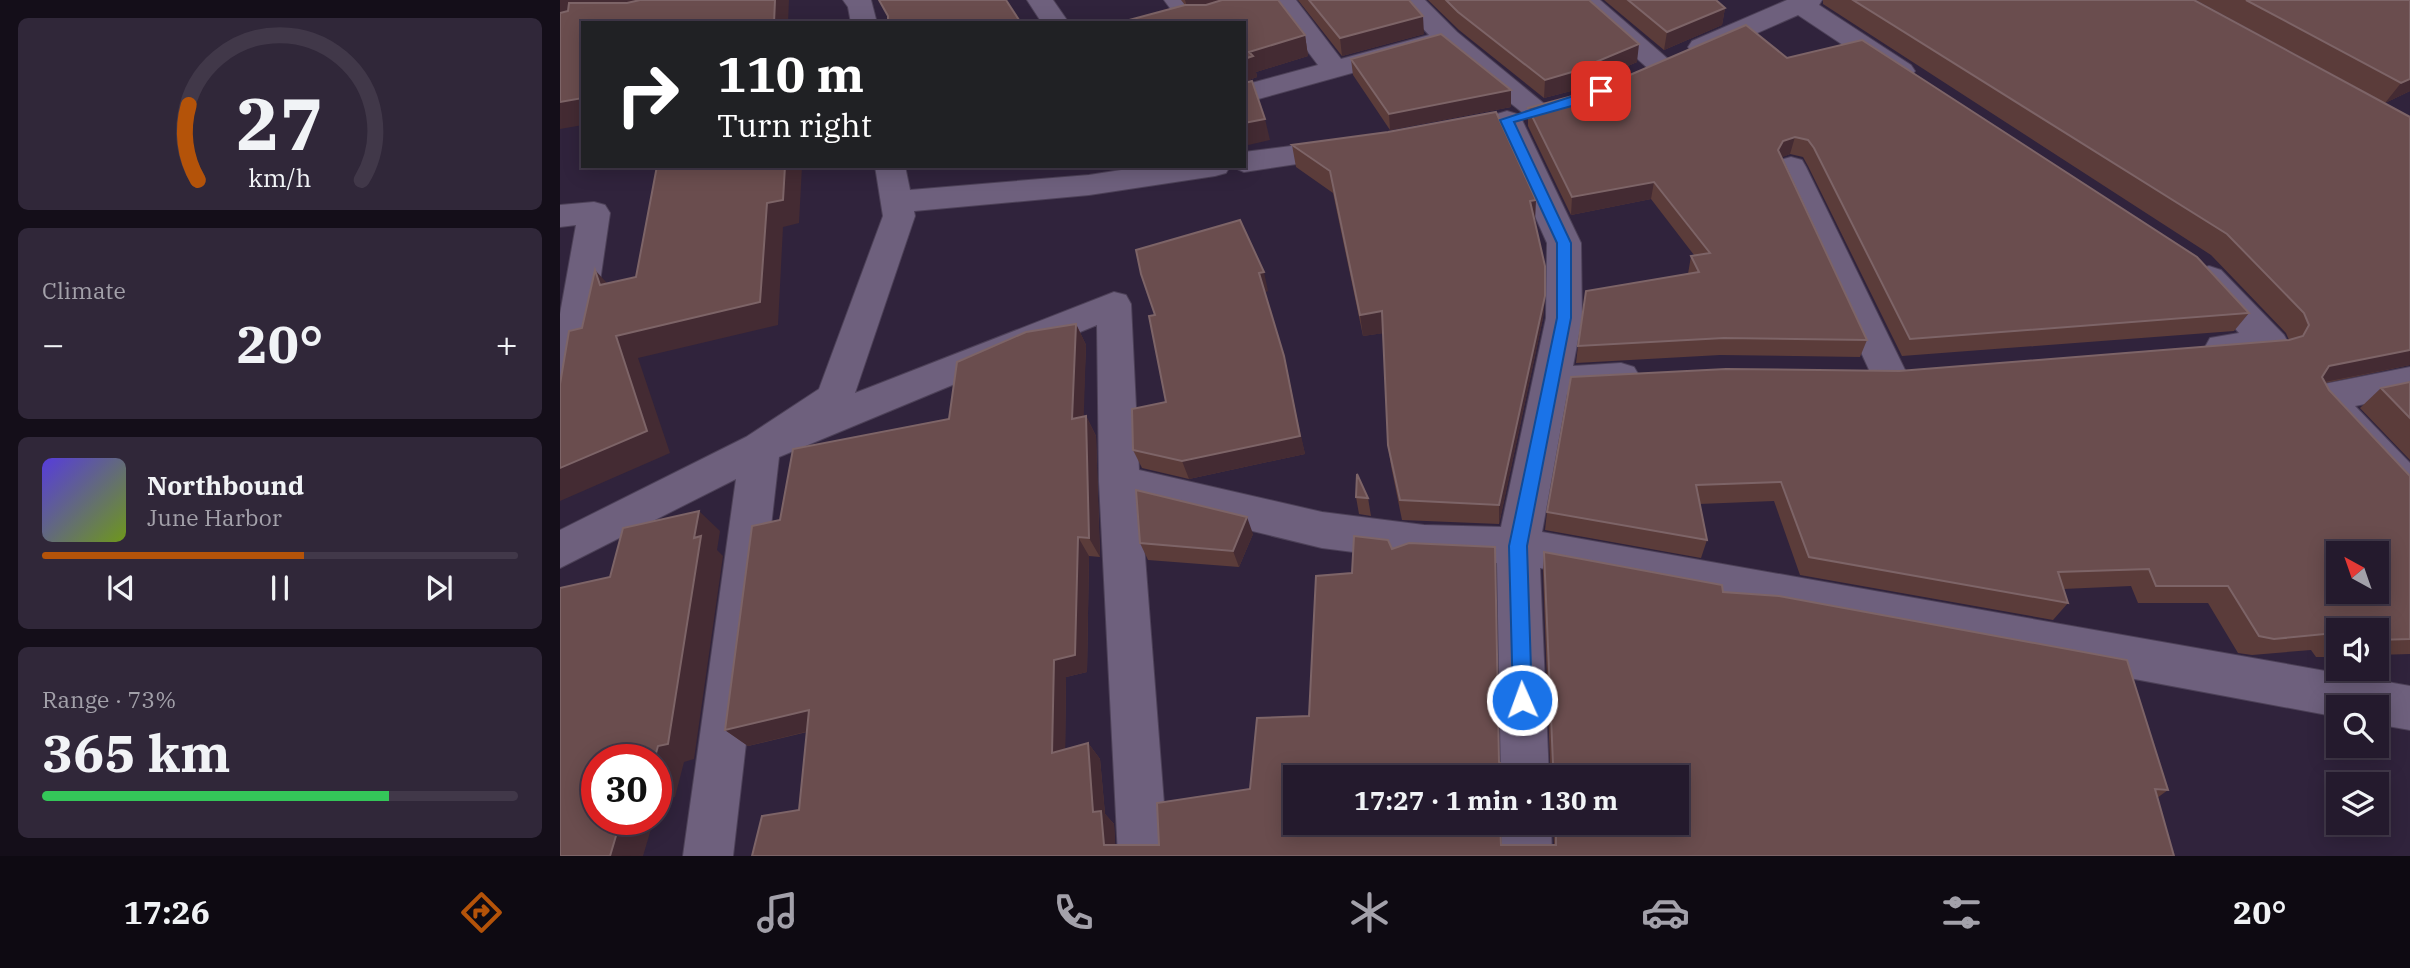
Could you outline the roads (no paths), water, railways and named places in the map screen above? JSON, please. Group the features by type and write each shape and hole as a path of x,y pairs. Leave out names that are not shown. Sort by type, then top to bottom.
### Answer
{"street":[{"path":"856,0 861,5 864,21"},
{"path":"1040,0 1055,21"},
{"path":"1282,0 1335,69"},
{"path":"1410,0 1521,116 1564,243 1564,318 1518,546 1525,765"},
{"path":"1584,0 1649,70 1794,7"},
{"path":"1748,0 1794,7 1929,89"},
{"path":"1246,93 1447,38"},
{"path":"1246,162 1377,144"},
{"path":"1791,167 1903,373 1850,373"},
{"path":"893,184 989,168"},
{"path":"893,184 1089,185 1202,168"},
{"path":"708,856 760,448 835,398 899,216 893,184"},
{"path":"560,216 594,213 560,412"},
{"path":"2186,257 2197,265 2272,344 2190,350"},
{"path":"560,550 760,448 1114,303 1119,482 1143,856"},
{"path":"1550,381 1655,376"},
{"path":"2410,381 2324,398 2410,489"},
{"path":"1119,482 1322,530 1424,543 1518,546 2410,708"},
{"path":"1526,835 1527,856"}]}
